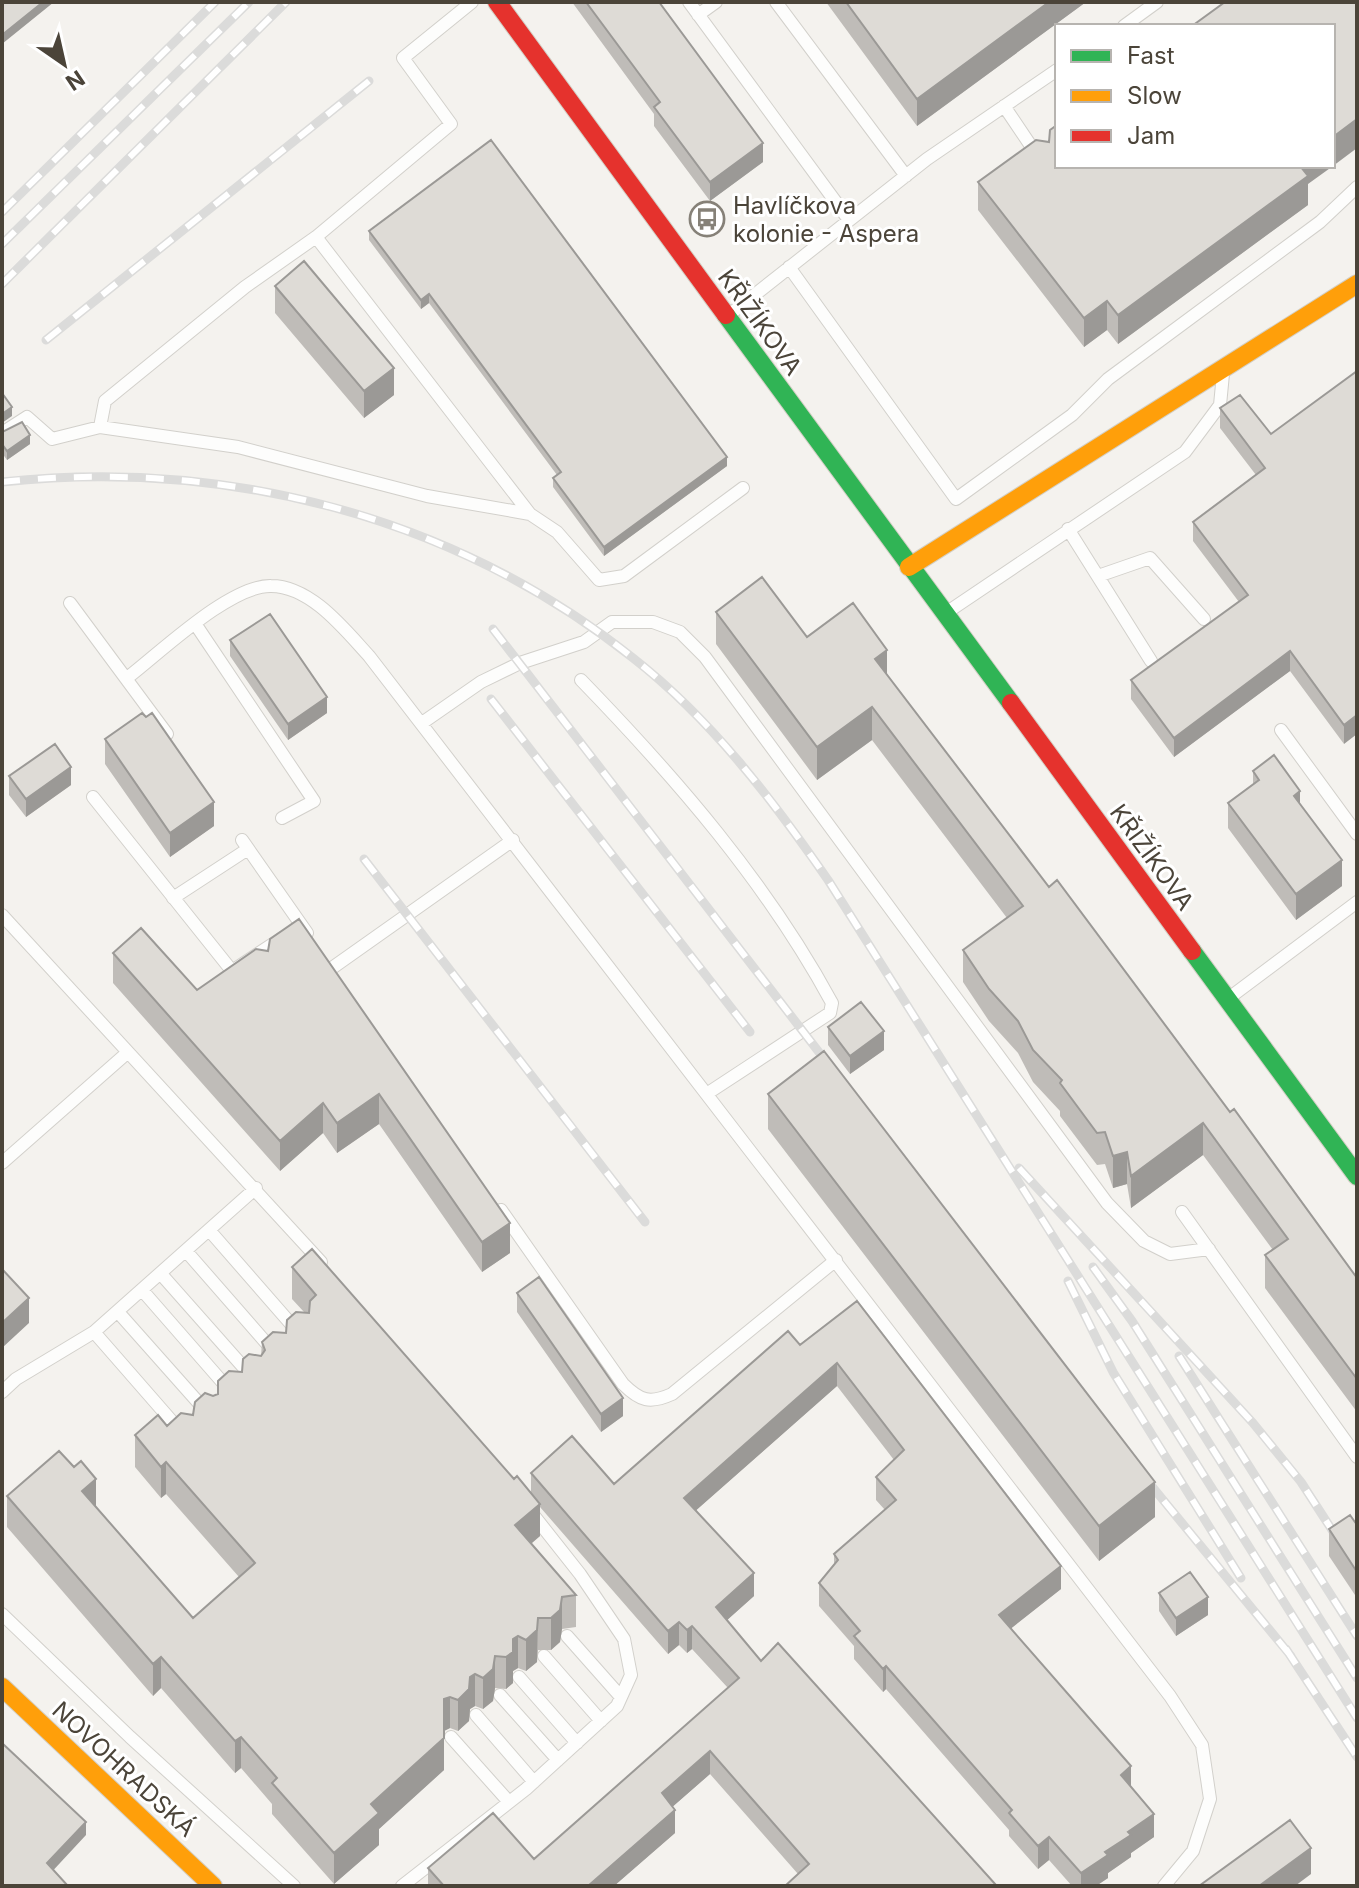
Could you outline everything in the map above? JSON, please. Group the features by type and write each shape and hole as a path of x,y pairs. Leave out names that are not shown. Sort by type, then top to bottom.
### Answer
{"street":[{"name":"KŘIŽÍKOVA","path":"497,2 518,21 727,317 1357,1176"},
{"path":"909,567 1357,284"},
{"name":"NOVOHRADSKÁ","path":"2,1687 213,1886"}],"lane":[{"path":"100,427 105,401 245,287 316,237 451,124 403,58 472,2"},
{"path":"689,2 849,220"},
{"path":"698,15 716,2"},
{"path":"776,2 906,176"},
{"path":"1128,24 1157,2"},
{"path":"727,317 906,176 1055,71"},
{"path":"1004,106 1043,164"},
{"path":"789,267 956,499 1072,415 1108,379 1320,222 1357,187"},
{"path":"316,237 530,514 557,532 599,580 624,576 743,488"},
{"path":"944,615 1185,452 1220,405 1224,368"},
{"path":"2,433 27,417 52,439 100,427 238,447 427,496 530,514"},
{"path":"1068,529 1151,661"},
{"path":"1098,576 1150,558 1204,619"},
{"path":"127,678 249,588 274,585 307,598 335,620 361,647 513,840 1170,1696 1202,1745 1210,1799 1193,1851 1164,1886"},
{"path":"70,603 177,749"},
{"path":"422,723 481,682 520,663 584,642 612,622 653,622 680,632 705,657 1107,1203 1144,1241 1170,1254 1209,1249"},
{"path":"196,625 314,801 282,818"},
{"path":"581,680 677,781 750,876 832,1003 830,1013 708,1093"},
{"path":"1281,730 1357,834"},
{"path":"93,797 232,971 254,962 302,925"},
{"path":"324,958 513,840"},
{"path":"173,898 245,844 341,981"},
{"path":"1226,1000 1357,902"},
{"path":"2,915 127,1053 256,1188 327,1270"},
{"path":"2,1163 127,1053"},
{"path":"2,1392 16,1379 94,1332 256,1188"},
{"path":"495,1202 623,1384 638,1399 656,1401 672,1394 836,1260"},
{"path":"1182,1212 1357,1457"},
{"path":"209,1230 303,1338"},
{"path":"186,1251 280,1358"},
{"path":"161,1274 256,1380"},
{"path":"142,1290 236,1397"},
{"path":"118,1312 212,1419"},
{"path":"94,1332 188,1439"},
{"path":"402,1886 534,1782 601,1721 617,1706 631,1675 624,1639 580,1574 520,1499"},
{"path":"2,1614 130,1737 294,1886"},
{"path":"567,1636 621,1697"},
{"path":"544,1656 601,1721"},
{"path":"519,1677 577,1743"},
{"path":"500,1695 558,1760"},
{"path":"476,1715 534,1782"},
{"path":"451,1737 509,1802"}],"building":[{"path":"2,2 43,2 2,35"},
{"path":"586,2 659,2 763,143 710,182 654,107 660,102"},
{"path":"846,2 1049,2 917,99"},
{"path":"1225,2 1357,2 1357,119 1335,136 1335,24 1195,24"},
{"path":"1055,126 1055,168 1302,168 1308,176 1118,315 1107,301 1084,318 978,182 1036,140 1049,142 1050,130"},
{"path":"491,140 727,457 604,547 553,478 561,472 429,294 421,300 369,231"},
{"path":"304,261 394,368 364,391 275,286"},
{"path":"1357,371 1357,715 1344,725 1290,651 1174,738 1131,680 1248,595 1193,522 1265,468 1220,408 1240,395 1271,434"},
{"path":"2,393 12,407 2,414"},
{"path":"22,422 30,435 7,451 2,444 2,432"},
{"path":"762,577 807,637 853,603 887,650 875,659 1049,887 1057,880 1230,1112 1234,1109 1357,1278 1357,1379 1265,1255 1288,1239 1203,1123 1131,1176 1127,1152 1113,1156 1105,1132 1097,1133 1060,1083 1062,1080 1033,1050 1018,1021 989,989 963,950 1023,906 872,707 817,747 716,612"},
{"path":"270,614 327,697 288,724 230,640"},
{"path":"142,713 146,717 152,713 214,802 170,833 105,739"},
{"path":"55,744 71,767 26,799 9,776"},
{"path":"1274,755 1300,791 1294,796 1342,860 1296,894 1228,803 1259,780 1253,771"},
{"path":"299,919 510,1223 482,1242 379,1094 337,1123 323,1103 280,1141 113,953 141,928 197,990 256,949 268,951 270,939"},
{"path":"861,1002 884,1031 850,1056 828,1027"},
{"path":"824,1051 1155,1482 1099,1526 768,1094"},
{"path":"312,1249 514,1479 517,1476 540,1504 515,1525 576,1595 562,1597 560,1610 551,1618 538,1618 537,1630 526,1640 518,1636 513,1639 513,1652 506,1657 495,1656 493,1669 483,1678 475,1674 470,1677 469,1689 458,1700 450,1697 444,1699 444,1738 371,1804 379,1813 334,1853 272,1783 277,1778 241,1737 235,1741 161,1657 153,1664 7,1496 59,1451 74,1467 81,1461 96,1479 82,1491 193,1618 255,1563 166,1462 161,1467 135,1435 158,1415 167,1426 181,1413 193,1415 195,1402 205,1393 218,1394 218,1381 229,1371 242,1372 243,1359 249,1354 261,1356 265,1350 262,1342 273,1332 286,1333 287,1320 296,1312 309,1313 310,1301 316,1295 292,1267"},
{"path":"2,1269 29,1298 2,1323"},
{"path":"539,1277 623,1398 601,1414 517,1293"},
{"path":"857,1301 1061,1566 999,1615 1131,1766 1121,1775 1154,1814 1128,1832 1131,1835 1105,1852 1108,1855 1081,1873 1049,1837 1038,1846 1009,1813 1012,1810 886,1666 883,1669 854,1636 860,1631 819,1583 838,1560 834,1554 896,1500 876,1477 904,1450 837,1363 684,1498 754,1573 716,1607 761,1661 778,1643 996,1885 785,1886 809,1864 710,1751 662,1793 675,1810 588,1886 444,1886 428,1868 493,1813 534,1859 739,1678 692,1626 687,1630 679,1622 668,1631 531,1473 572,1436 614,1484 788,1331 800,1345"},
{"path":"1350,1515 1357,1525 1357,1572 1329,1529"},
{"path":"1190,1572 1208,1597 1176,1618 1159,1593"},
{"path":"2,1743 86,1822 47,1863 68,1886 2,1886"},
{"path":"1290,1820 1311,1848 1259,1886 1199,1886"}],"railway":[{"path":"2,212 215,2"},
{"path":"2,244 249,2"},
{"path":"2,284 286,2"},
{"path":"46,340 369,81"},
{"path":"2,482 86,477 170,479 253,490 335,508 414,534 491,567 564,609 661,682 739,762 828,880 1357,1718"},
{"path":"493,629 835,1073"},
{"path":"491,699 750,1032"},
{"path":"364,859 645,1222"},
{"path":"1019,1168 1253,1423 1301,1482 1343,1547"},
{"path":"1093,1267 1132,1321 1357,1678"},
{"path":"1068,1281 1113,1372 1241,1578"},
{"path":"1179,1356 1357,1636"},
{"path":"1141,1473 1291,1656"},
{"path":"1286,1649 1357,1757"}],"traffic: fast":[{"path":"726,315 1011,703"},
{"path":"1192,951 1357,1176"}],"traffic: slow":[{"path":"909,567 1357,284"},
{"path":"2,1687 213,1886"}],"traffic: jam":[{"path":"497,2 726,315"},
{"path":"1011,703 1192,951"}],"place":[{"name":"Havlíčkova kolonie - Aspera","path":"707,219"}]}
